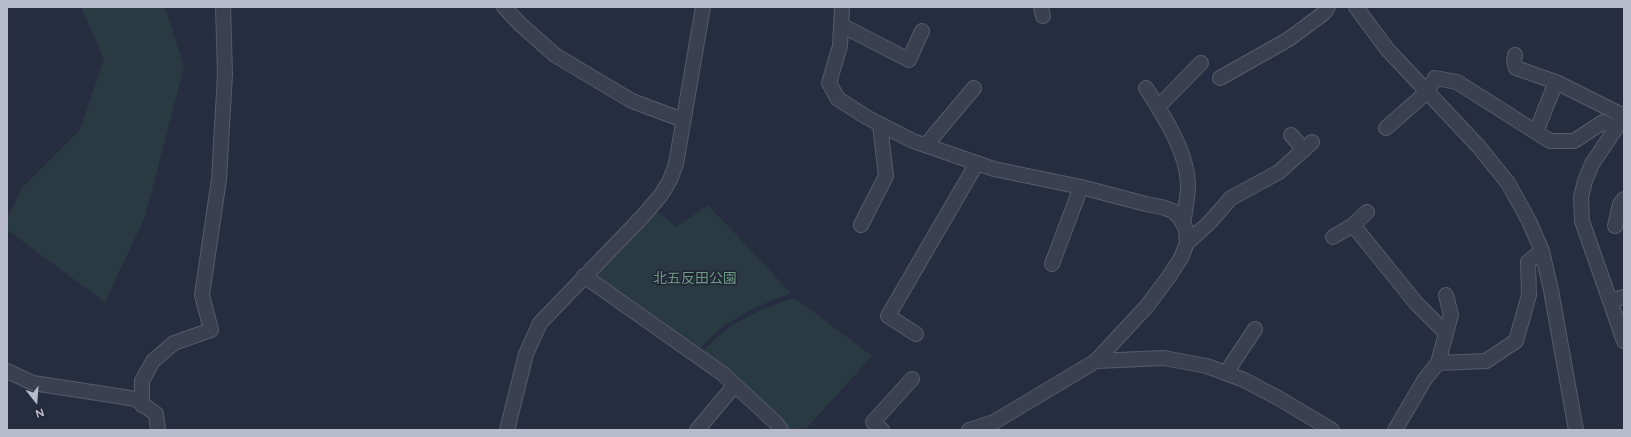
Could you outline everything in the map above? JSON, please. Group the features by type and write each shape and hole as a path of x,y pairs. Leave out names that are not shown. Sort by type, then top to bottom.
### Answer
{"street":[{"path":"142,405 142,381 153,361 174,343 211,330 202,295 219,179 225,74 223,7"},
{"path":"504,7 554,55 632,102 683,120"},
{"path":"507,430 526,354 540,323 643,216 661,195 670,180 676,164 703,7"},
{"path":"842,7 840,46 829,83 838,99 855,111 913,141 994,169 1081,187 1173,211 1180,217 1186,229 1187,243"},
{"path":"1220,78 1289,39 1324,13 1328,7"},
{"path":"1356,7 1387,49 1479,147 1508,183 1529,221 1542,251 1558,321 1576,430"},
{"path":"841,25 909,60 922,32"},
{"path":"1515,54 1514,61 1516,68 1556,82 1624,116 1592,164 1585,181 1581,197 1582,221 1624,341"},
{"path":"1158,107 1201,63"},
{"path":"1386,128 1426,92 1435,78 1457,82 1550,141 1574,141 1603,122 1616,128"},
{"path":"1536,132 1556,82"},
{"path":"926,145 974,88"},
{"path":"1146,88 1158,107 1185,161 1188,184 1183,224"},
{"path":"862,225 886,176 880,125"},
{"path":"969,430 994,422 1096,362 1147,306 1181,258 1187,243 1210,222 1231,198 1278,172 1308,146 1291,135"},
{"path":"916,334 888,316 977,163"},
{"path":"1052,264 1081,187"},
{"path":"1615,226 1620,204 1624,199"},
{"path":"1333,237 1353,225 1367,212"},
{"path":"1353,225 1416,303 1446,333"},
{"path":"1438,363 1486,361 1516,341 1529,295 1528,262 1542,251"},
{"path":"584,276 723,374 776,423 781,430"},
{"path":"1395,430 1425,379 1438,363 1451,315 1446,295"},
{"path":"1610,301 1624,297"},
{"path":"1226,374 1255,329"},
{"path":"1096,362 1164,358 1207,366 1244,380 1280,399 1332,430"},
{"path":"7,371 33,383 122,396 137,400 156,414 158,430"},
{"path":"882,430 873,422 912,379"},
{"path":"697,430 735,385"}],"green space":[{"path":"81,7 165,7 184,67 145,217 105,302 7,230 7,219 23,187 80,130 104,59"},
{"name":"北五反田公園","path":"708,205 791,293 756,307 723,326 698,350 596,276 655,210 676,227"},
{"path":"795,298 872,356 805,430 787,430 702,353 711,342 732,325 756,312"}]}
